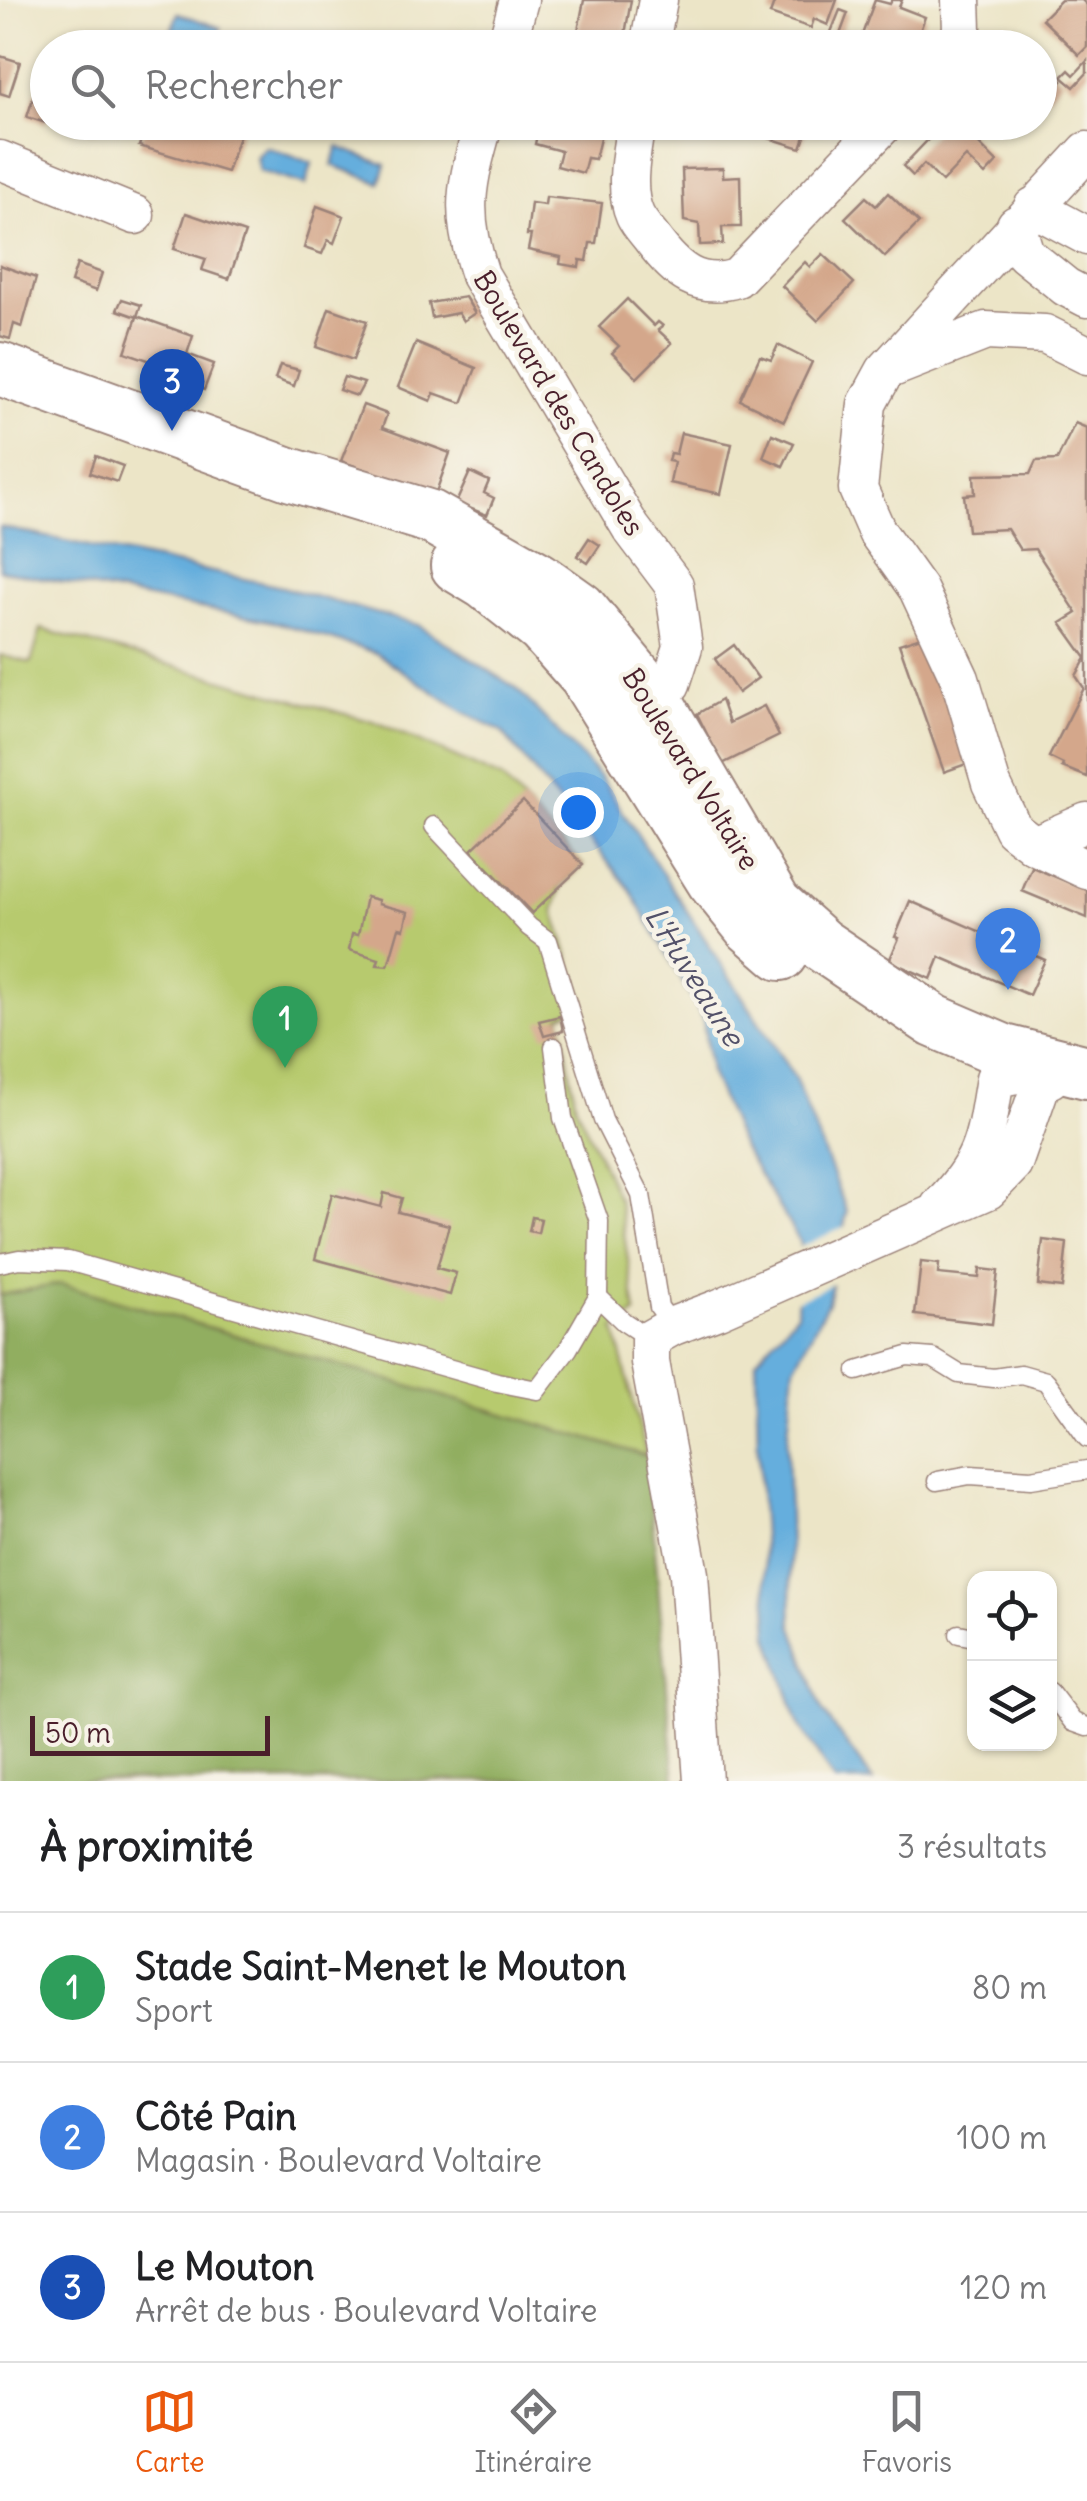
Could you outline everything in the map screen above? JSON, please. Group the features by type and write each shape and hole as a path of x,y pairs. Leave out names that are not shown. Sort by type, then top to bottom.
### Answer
{"main road":[{"name":"Boulevard Voltaire","path":"0,369 289,474 431,517 538,578 580,608 638,703 774,904 820,944 934,1021 1039,1080"},
{"name":"Boulevard Voltaire","path":"289,474 485,582 542,628 585,676 638,703 679,821 714,881 750,927 818,986 922,1046 1039,1080 1087,1072"}],"street":[{"path":"511,30 519,0"},
{"path":"652,30 658,0"},
{"path":"962,0 962,30"},
{"name":"Boulevard des Candoles","path":"479,140 468,179 466,212 470,244 480,275 631,528 674,585 679,616 638,703"},
{"path":"634,140 629,176 634,215 671,264 692,280 720,283 737,278 869,140"},
{"path":"1087,151 885,370 867,404 858,489 877,532 918,589 960,679 991,782 1013,829 1034,845 1087,870"},
{"path":"0,160 136,215"},
{"path":"1025,216 1087,236"},
{"path":"1025,216 1025,254 1066,287 1087,298"},
{"path":"885,370 986,331 1045,334 1087,354"},
{"path":"1034,845 1087,822"},
{"path":"704,1781 688,1574 650,1362 662,1333 934,1212 966,1180 978,1160 986,1134 1039,1080"}],"lane":[{"path":"434,826 529,927 548,941 603,1120 641,1195 662,1333 624,1322 598,1297"},
{"path":"0,1263 20,1259 68,1261 537,1390 568,1349 598,1297 599,1221 564,1118 554,1048"},
{"path":"858,1371 908,1356 934,1358 958,1374 994,1378 1022,1374 1046,1381 1087,1438"},
{"path":"937,1481 970,1475 1030,1480 1087,1470"},
{"path":"1057,1701 1073,1722 1087,1727"}],"green space":[{"path":"41,629 381,724 501,778 583,865 561,886 554,911 584,1005 560,1016 576,1106 619,1201 636,1313 615,1330 647,1456 61,1285 0,1295 0,655 31,663"},
{"path":"61,1284 647,1456 675,1781 0,1781 0,1295"}],"water":[{"path":"178,13 221,28 220,30 172,30"},
{"path":"266,147 312,163 306,185 259,171 256,157"},
{"path":"338,147 386,165 380,183 332,165"},
{"name":"L'Huveaune","path":"0,527 282,587 418,625 516,688 601,778 795,1078 847,1212 828,1302 794,1367 787,1444 792,1624 822,1710 873,1781 834,1781 798,1723 769,1636 756,1360 797,1313 800,1242 741,1145 710,1072 703,1018 629,888 501,731 462,711 376,653 279,623 0,570"}],"pier":[{"path":"849,1225 837,1282 792,1303 795,1249"}],"building":[{"path":"584,0 631,0 626,30 578,30"},
{"path":"775,0 837,0 828,25 814,19 811,28 770,14"},
{"path":"875,0 890,4 892,0 902,0 899,7 925,17 920,30 864,30"},
{"path":"1061,0 1082,0 1087,5 1087,47 1079,55 1042,19"},
{"path":"840,10 848,13 842,30 832,30"},
{"path":"0,56 20,62 9,96 0,93"},
{"path":"1087,61 1087,73 1074,87 1062,77 1069,70 1074,75"},
{"path":"141,140 238,140 227,172 139,146"},
{"path":"536,140 600,140 595,159 587,158 583,173 557,166 561,151 535,144"},
{"path":"775,140 804,140 801,148"},
{"path":"928,140 975,140 997,162 985,175 966,157 942,182 924,164 913,176 903,166"},
{"path":"723,168 723,177 740,176 741,227 722,227 723,244 700,245 699,224 684,221 682,169"},
{"path":"888,193 919,223 885,257 845,218 866,197 876,206"},
{"path":"546,197 602,203 596,243 590,243 587,261 580,260 579,267 560,264 561,257 528,250 531,203 545,205"},
{"path":"317,206 344,216 334,243 328,240 322,254 304,248"},
{"path":"186,213 245,233 229,279 202,270 206,259 174,249"},
{"path":"823,254 854,283 818,321 782,286 805,262 810,267"},
{"path":"77,264 102,273 96,291 71,282"},
{"path":"0,265 36,278 22,327 14,324 10,339 0,336"},
{"path":"465,297 475,313 463,321 458,313 432,318 429,303"},
{"path":"122,299 141,305 137,316 193,336 187,354 214,364 204,390 151,371 154,362 125,352 137,317 117,310"},
{"path":"627,299 654,326 658,322 663,326 658,330 672,343 637,378 612,353 619,346 599,327"},
{"path":"329,308 367,321 353,360 316,347"},
{"path":"416,343 476,368 462,403 434,393 431,401 398,387"},
{"path":"778,345 812,362 784,421 740,400 760,356 771,360"},
{"path":"280,365 299,370 294,386 275,379"},
{"path":"344,377 364,383 357,396 339,390"},
{"path":"363,405 387,414 382,428 450,453 435,495 341,461"},
{"path":"1075,423 1087,428 1087,777 1049,757 1084,688 1076,676 1086,658 1061,623 1077,613 1035,549 1020,550 1007,529 968,531 964,495 975,494 974,475 1030,474 1036,461 1057,460"},
{"path":"681,433 732,444 721,494 670,483 674,462 668,461 670,453 676,454"},
{"path":"772,434 794,443 783,466 763,457"},
{"path":"96,456 123,466 117,482 90,473"},
{"path":"470,472 489,481 484,493 494,498 487,515 456,503"},
{"path":"589,538 600,545 588,563 577,556"},
{"path":"924,636 969,763 944,772 899,644"},
{"path":"734,645 758,678 738,693 715,659"},
{"path":"721,700 729,723 764,706 779,736 722,764 697,714"},
{"path":"523,801 583,865 532,913 471,850"},
{"path":"1032,867 1087,890 1087,918 1022,891"},
{"path":"366,897 408,912 388,966 377,965 379,959 349,950 352,934 358,935"},
{"path":"910,901 1045,960 1029,995 940,957 931,979 889,961"},
{"path":"560,1016 563,1031 544,1036 539,1021"},
{"path":"384,1193 402,1198 398,1212 449,1225 437,1268 456,1273 450,1295 315,1259 332,1194 381,1207"},
{"path":"532,1217 541,1219 538,1233 529,1231"},
{"path":"1043,1240 1067,1243 1062,1288 1038,1285"},
{"path":"921,1262 939,1264 938,1274 979,1278 980,1269 998,1271 992,1324 915,1315"}],"place":[{"name":"Le Mouton","path":"172,431"},
{"name":"Côté Pain","path":"1008,990"},
{"name":"Stade Saint-Menet le Mouton","path":"285,1068"}]}
